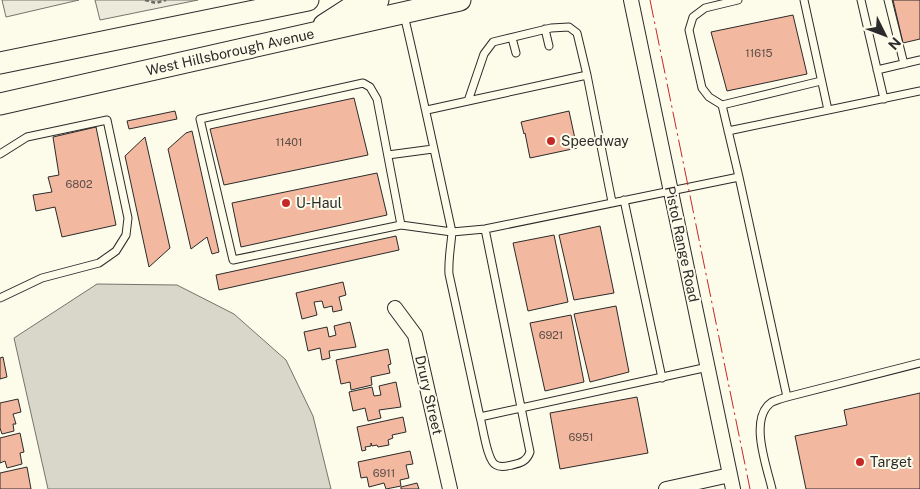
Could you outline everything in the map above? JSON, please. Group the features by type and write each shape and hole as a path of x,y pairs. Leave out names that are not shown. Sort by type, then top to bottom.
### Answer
{"main road":[{"path":"0,64 308,0"},
{"path":"311,33 355,5 378,0"},
{"name":"West Hillsborough Avenue","path":"0,104 460,0"}],"street":[{"name":"Pistol Range Road","path":"631,0 733,489"},
{"name":"Drury Street","path":"395,308 415,335 450,489"},
{"path":"666,489 730,475"}],"lane":[{"path":"738,0 705,8 693,17 689,30 702,88 709,97 722,105 821,81"},
{"path":"804,0 828,110"},
{"path":"861,0 884,99"},
{"path":"888,0 904,64"},
{"path":"404,13 427,110 433,149 452,232 448,274 490,460 495,465 503,467 521,463 528,458 530,452 485,229"},
{"path":"468,101 484,54 493,42 545,29 569,28 577,33 612,202"},
{"path":"545,29 549,46"},
{"path":"512,38 516,53"},
{"path":"877,70 920,60"},
{"path":"555,72 557,81"},
{"path":"427,110 587,75"},
{"path":"523,80 525,89"},
{"path":"401,225 378,99 370,87 363,83 200,118 233,260 401,225 452,232 485,229 739,177"},
{"path":"728,131 920,91"},
{"path":"722,105 787,396"},
{"path":"0,154 27,137 107,120 128,218 126,235 116,252 99,263 42,278 0,298"},
{"path":"388,155 433,149"},
{"path":"624,200 662,378"},
{"path":"772,489 759,431 762,415 771,403 787,396 920,363"},
{"path":"480,416 708,367"}],"path":[{"path":"144,0 156,3 166,0"}],"shaded area":[{"path":"2,0 79,0 6,17"},
{"path":"95,0 198,0 100,20"},
{"path":"97,284 177,285 234,314 286,360 313,416 331,489 48,489 14,338"}],"building":[{"path":"893,0 920,0 920,39 903,43"},
{"path":"793,15 807,74 727,91 711,32"},
{"name":"U-Haul","path":"354,98 368,155 224,185 210,129"},
{"path":"175,111 177,119 129,129 127,121"},
{"name":"Speedway","path":"569,111 577,148 530,158 521,122"},
{"path":"96,127 116,225 62,237 55,207 36,211 33,195 52,192 48,177 59,175 53,137"},
{"path":"192,131 219,252 212,254 207,237 191,249 168,149 186,133"},
{"path":"145,137 170,248 149,267 125,156"},
{"path":"377,173 387,215 241,247 232,203"},
{"path":"600,226 614,293 574,300 559,235"},
{"path":"554,235 568,302 528,311 513,243"},
{"path":"396,236 399,250 219,290 216,275"},
{"path":"343,282 346,295 339,297 342,310 333,312 332,306 324,308 322,301 314,302 317,315 302,319 296,293"},
{"path":"616,306 629,372 590,382 574,314"},
{"path":"571,315 584,382 545,391 530,323"},
{"path":"350,322 356,347 329,351 330,358 322,360 320,348 308,351 304,332 327,327 329,337 336,335 334,326"},
{"path":"388,349 391,364 388,365 390,373 371,377 372,385 351,390 350,382 341,384 336,360"},
{"path":"3,357 7,377 0,379 0,358"},
{"path":"396,382 401,407 379,410 381,418 368,421 365,408 353,411 349,392 372,387 374,396 381,395 379,386"},
{"name":"Target","path":"920,393 920,489 806,489 795,436 847,425 844,410"},
{"path":"637,397 648,453 560,469 550,413"},
{"path":"18,399 21,412 13,414 16,424 13,424 14,431 2,434 0,428 0,403"},
{"path":"403,417 406,432 392,435 393,438 388,440 389,445 378,447 377,445 372,446 371,443 371,446 365,447 366,450 362,451 357,427"},
{"path":"20,433 24,452 20,453 22,464 7,468 5,461 0,463 0,438"},
{"path":"410,451 413,464 406,465 409,478 400,480 401,486 386,489 384,483 369,487 367,477 361,478 358,462"},
{"path":"27,467 31,489 0,489 0,473"},
{"path":"417,483 419,489 401,489 401,487"}],"power":[{"path":"650,0 750,489"}],"place":[{"name":"Speedway","path":"551,141"},
{"name":"U-Haul","path":"286,203"},
{"name":"Target","path":"860,462"}]}
